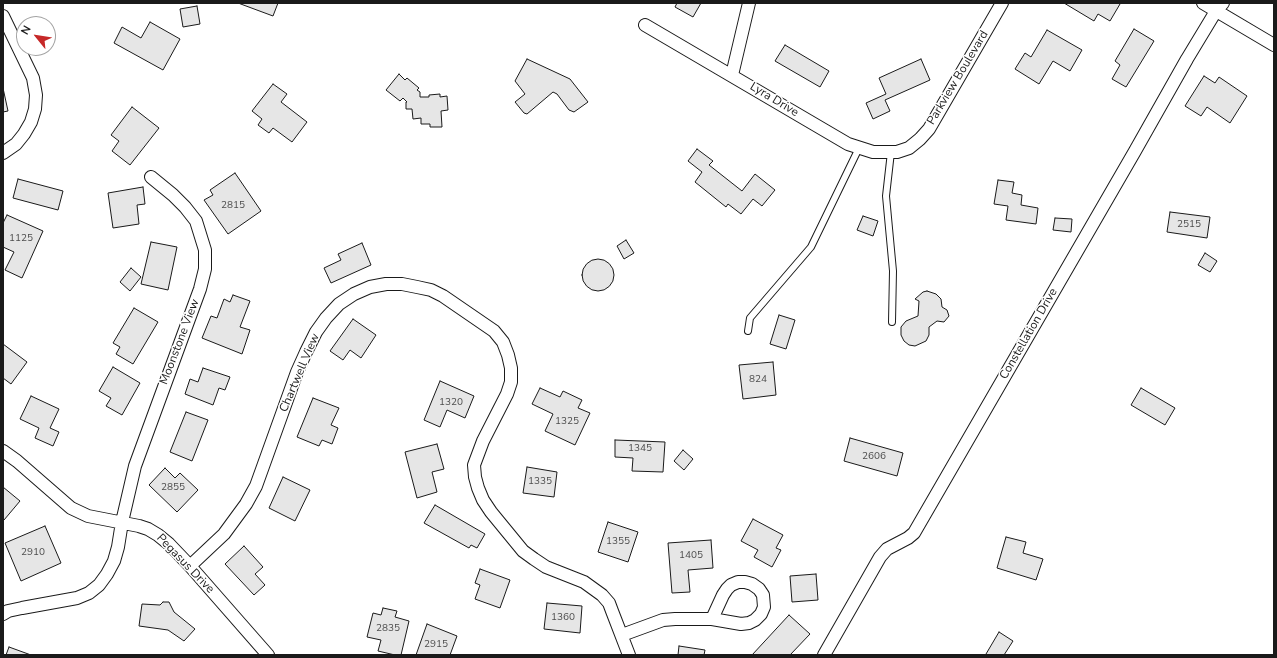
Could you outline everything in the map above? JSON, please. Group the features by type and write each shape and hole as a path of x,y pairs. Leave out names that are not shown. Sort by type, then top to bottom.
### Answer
{"street":[{"path":"732,76 749,3"},
{"name":"Parkview Boulevard","path":"909,148 920,139 929,128 1002,3"},
{"path":"1203,3 1220,7 1274,45"},
{"name":"Constellation Drive","path":"824,655 880,557 887,549 908,538 914,533 1128,164 1187,59 1220,7"},
{"path":"3,16 33,78 36,95 35,109 31,122 16,144 3,153"},
{"name":"Lyra Drive","path":"645,25 848,144 873,152 897,152 909,148"},
{"name":"Moonstone View","path":"3,614 8,611 77,598 89,593 99,585 114,561 135,466 200,288 205,269 205,250 196,220 173,195 151,178"},
{"name":"Chartwell View","path":"190,566 224,534 235,520 256,486 300,365 316,332 326,318 339,304 354,294 370,287 386,284 402,284 431,290 443,296 494,330 502,342 508,355 511,368 511,382 508,394 477,453 474,465 478,488 491,512 524,551 546,567 584,582 602,595 609,603 629,655"},
{"name":"Pegasus Drive","path":"3,451 17,461 71,508 88,516 122,522 148,529 158,535 190,566 268,655"},
{"path":"622,635 663,620 712,619"}],"lane":[{"path":"748,331 750,318 811,247 859,148"},
{"path":"891,152 886,196 893,271 892,322"}],"building":[{"path":"238,3 278,3 273,16"},
{"path":"677,3 701,3 693,17 675,7"},
{"path":"1064,3 1120,4 1110,21 1098,14 1094,21"},
{"path":"197,6 200,24 183,27 180,9"},
{"path":"150,22 180,39 163,70 114,43 122,27 141,38"},
{"path":"1134,29 1154,41 1126,87 1112,79 1120,65 1115,61"},
{"path":"1047,30 1082,50 1070,71 1053,61 1039,84 1015,69 1025,53 1031,57"},
{"path":"785,45 829,71 820,87 775,61"},
{"path":"527,59 570,79 588,102 574,112 569,110 557,94 553,92 527,114 524,113 515,102 525,94 515,81"},
{"path":"921,59 930,80 885,100 890,111 873,119 866,103 886,94 879,78"},
{"path":"399,74 405,80 407,78 419,88 417,90 420,92 420,97 429,97 429,95 440,94 440,97 447,96 448,110 441,111 442,127 430,127 430,124 421,124 421,118 413,119 412,109 406,109 407,102 403,98 400,101 386,90"},
{"path":"1204,76 1215,83 1219,77 1247,96 1230,123 1207,107 1201,116 1185,106"},
{"path":"273,84 287,94 281,102 307,122 292,142 273,128 269,133 258,125 262,119 252,111"},
{"path":"3,88 8,111 3,112"},
{"path":"132,107 159,128 130,165 112,151 119,141 111,135"},
{"path":"697,149 713,161 709,165 742,191 755,174 775,190 762,206 753,199 741,214 728,204 726,207 695,182 702,172 688,161"},
{"path":"235,173 261,211 228,234 204,200 213,195 210,190"},
{"path":"18,179 63,191 58,210 13,198"},
{"path":"998,180 1014,182 1012,193 1022,195 1021,205 1038,208 1036,224 1006,220 1008,206 994,204"},
{"path":"143,187 145,204 137,205 139,224 113,228 108,193"},
{"path":"1170,212 1210,217 1207,238 1167,232"},
{"path":"7,215 43,231 22,278 5,270 14,252 3,247 3,223"},
{"path":"863,216 878,221 873,236 857,230"},
{"path":"1055,218 1072,219 1071,232 1053,230"},
{"path":"626,240 634,253 624,259 617,246"},
{"path":"151,242 177,247 168,290 141,284"},
{"path":"362,243 371,265 331,283 324,268 341,260 338,254"},
{"path":"1205,253 1217,261 1210,272 1198,265"},
{"path":"595,259 601,259 611,266 614,275 613,281 607,288 601,291 595,291 585,284 582,278 582,272 589,262"},
{"path":"131,268 141,277 130,291 120,282"},
{"path":"927,291 936,294 941,299 942,307 947,310 949,316 944,322 937,321 929,327 929,335 926,341 915,346 909,345 904,341 901,335 901,327 906,321 918,316 919,301 915,299 923,292"},
{"path":"233,295 250,301 240,327 250,330 242,354 202,338 211,316 217,318 224,299 230,302"},
{"path":"134,308 158,322 133,364 116,354 120,347 113,343"},
{"path":"779,315 795,320 786,349 770,344"},
{"path":"353,319 376,335 361,358 350,350 343,360 330,351"},
{"path":"3,344 27,362 11,384 3,378"},
{"path":"773,362 776,395 743,399 739,365"},
{"path":"113,367 140,383 122,415 106,406 111,398 99,391"},
{"path":"203,368 230,377 225,390 219,388 213,405 185,394 190,379 198,382"},
{"path":"440,381 474,396 465,418 447,410 440,427 424,420"},
{"path":"540,388 560,397 563,391 582,400 578,408 590,413 575,445 545,431 553,414 532,404"},
{"path":"1141,388 1175,408 1165,425 1131,405"},
{"path":"31,396 59,409 50,428 59,432 53,446 35,438 39,428 20,419"},
{"path":"313,398 339,408 331,425 338,428 332,444 322,440 319,446 297,437"},
{"path":"186,412 208,420 192,461 170,452"},
{"path":"850,438 903,453 897,476 844,461"},
{"path":"615,440 665,442 663,472 632,471 633,458 615,457"},
{"path":"437,444 444,469 432,472 437,492 417,498 405,452"},
{"path":"683,450 693,459 684,470 674,461"},
{"path":"527,467 557,472 554,497 523,493"},
{"path":"165,468 175,478 180,473 198,490 177,512 149,485"},
{"path":"283,477 310,490 295,521 269,508"},
{"path":"3,487 20,501 4,520 3,519"},
{"path":"435,505 485,534 477,548 471,545 469,548 424,523"},
{"path":"753,519 783,535 776,548 781,550 772,567 754,557 758,550 741,541"},
{"path":"608,522 638,532 628,562 598,552"},
{"path":"45,526 61,563 21,581 5,543"},
{"path":"1006,537 1026,542 1023,553 1043,559 1036,580 997,568"},
{"path":"711,540 713,568 688,570 690,592 672,593 668,543"},
{"path":"244,546 263,567 255,574 265,585 254,595 225,564"},
{"path":"480,569 510,580 500,608 475,599 480,585 475,583"},
{"path":"816,574 818,600 792,602 790,576"},
{"path":"163,602 169,602 174,612 195,629 184,641 168,630 139,626 142,604 160,605"},
{"path":"547,603 582,606 580,633 544,629"},
{"path":"383,608 397,611 395,617 409,621 401,655 378,651 381,640 367,637 373,613 381,615"},
{"path":"789,615 810,634 790,655 752,655"},
{"path":"427,624 457,636 450,655 416,655"},
{"path":"999,632 1013,641 1004,655 987,655 986,654"},
{"path":"679,646 705,650 704,655 678,655"},
{"path":"9,647 31,655 6,655"}]}
